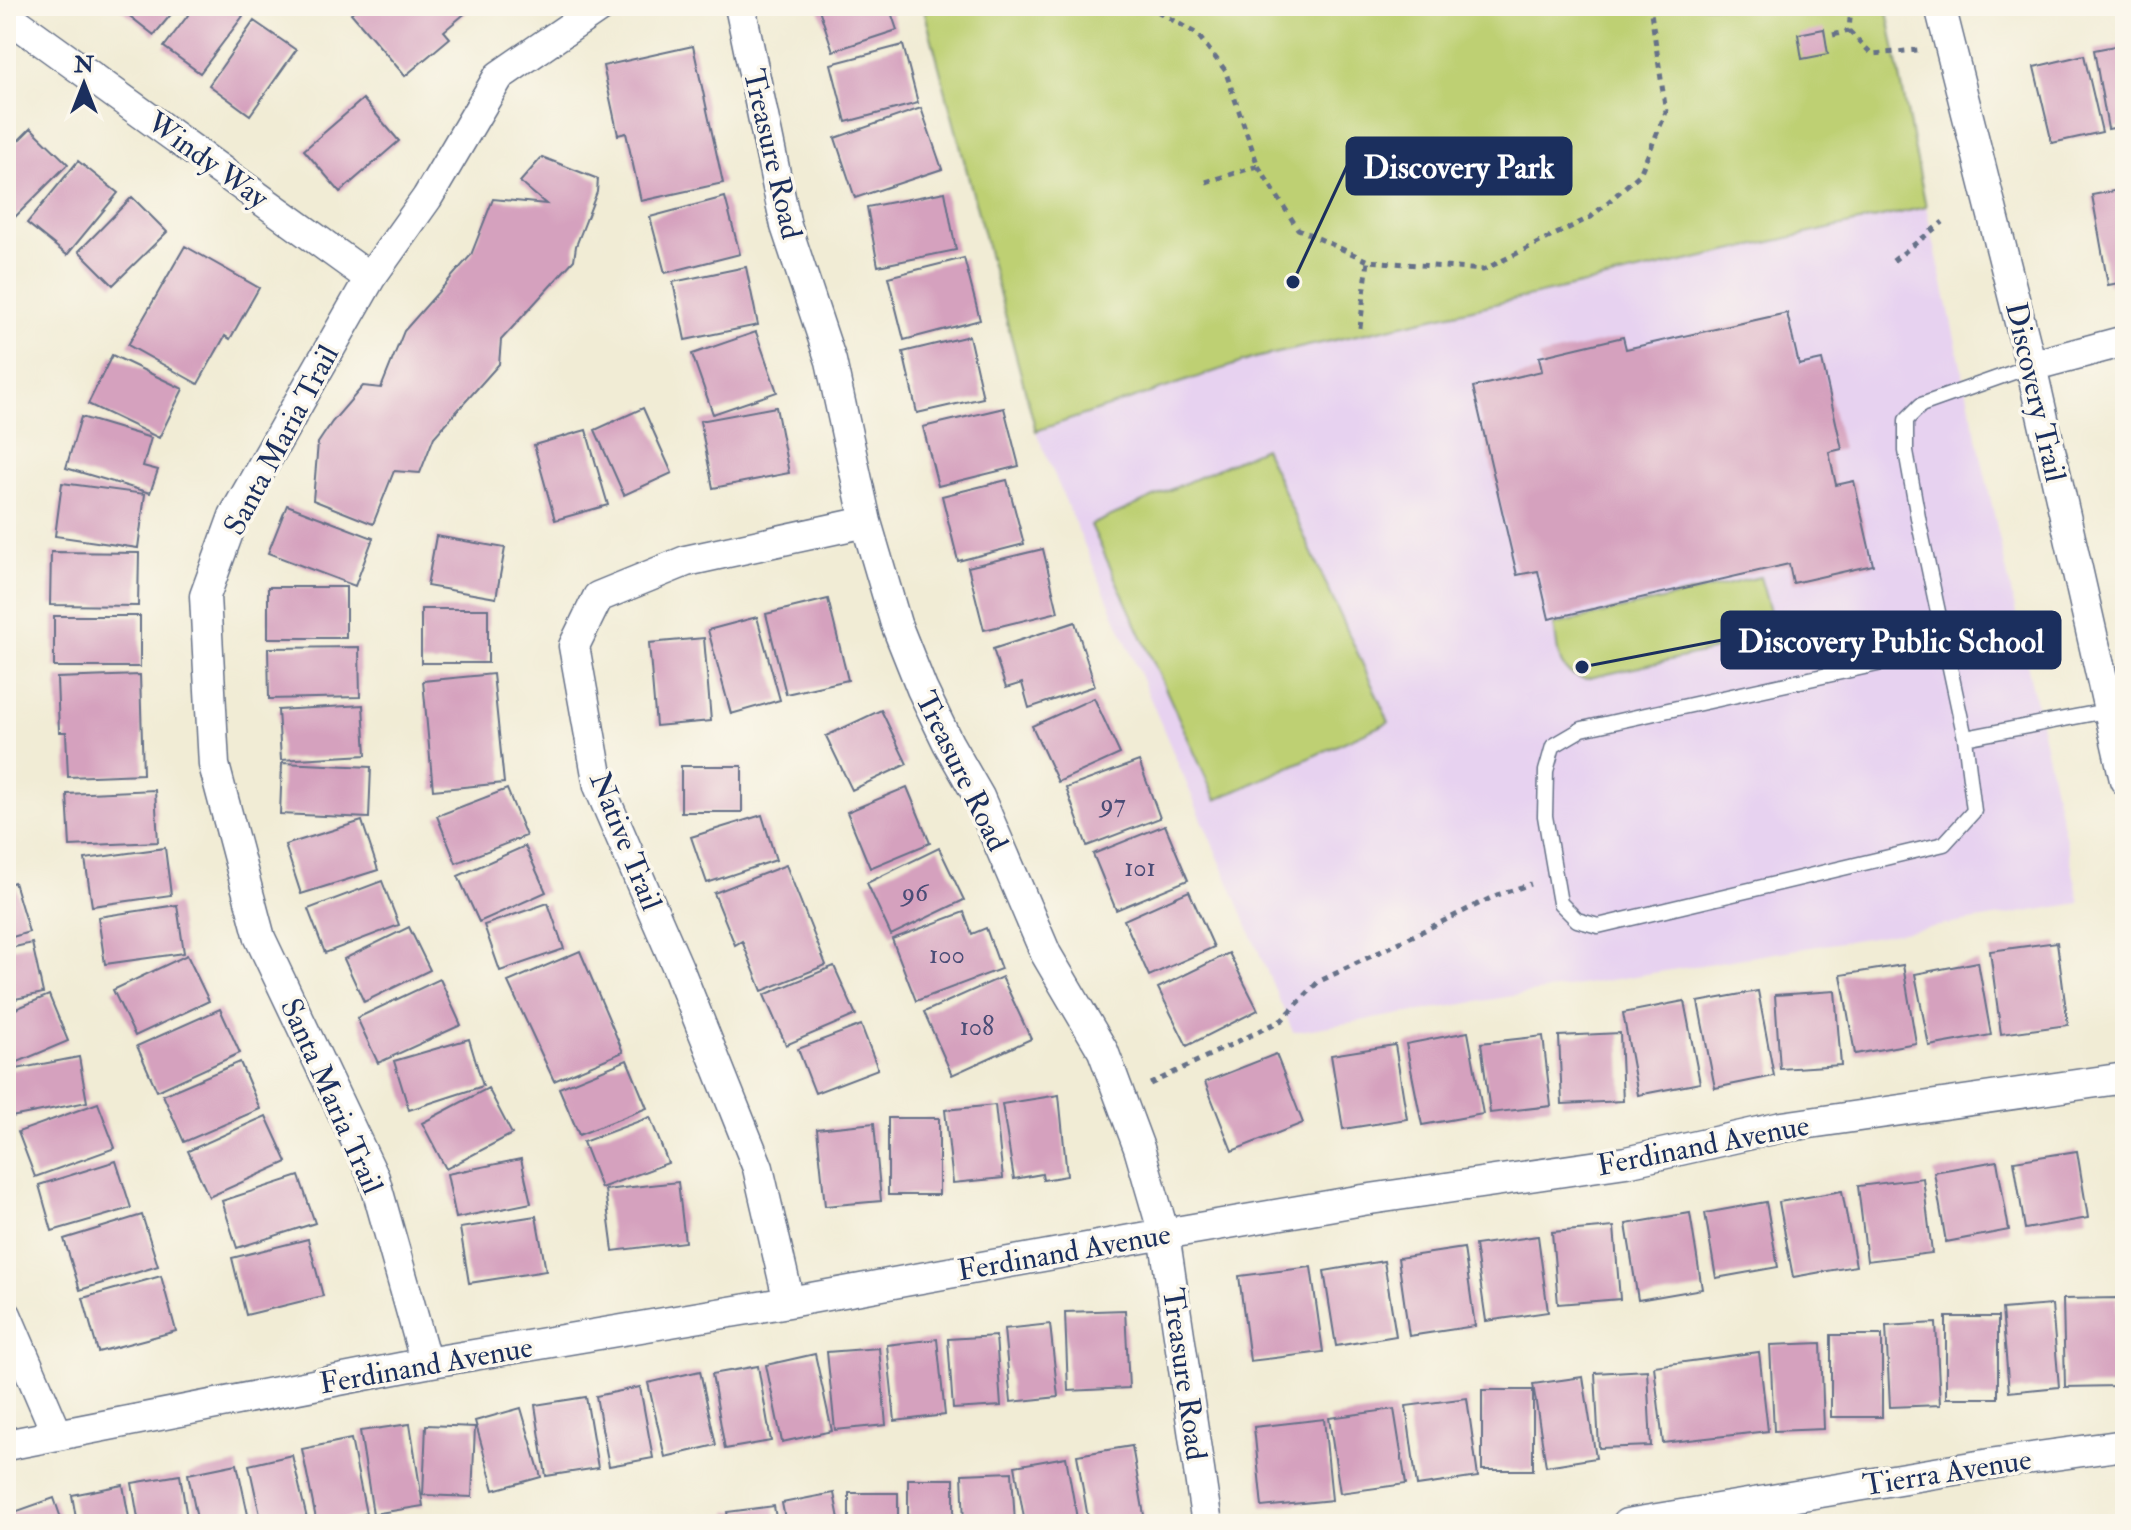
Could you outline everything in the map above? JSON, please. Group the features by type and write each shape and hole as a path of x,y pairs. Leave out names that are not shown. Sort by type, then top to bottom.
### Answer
{"street":[{"name":"Santa Maria Trail","path":"426,1363 374,1178 260,938 214,765 205,596 234,516 370,278 427,198 499,76 601,6"},
{"name":"Treasure Road","path":"740,6 786,226 831,361 866,522 896,624 922,689 979,797 1046,954 1103,1051 1139,1148 1164,1234 1207,1524"},
{"name":"Discovery Trail","path":"1949,8 1950,45 2118,709 2125,780"},
{"name":"Windy Way","path":"6,15 370,278"},
{"path":"2031,366 2125,341"},
{"name":"Native Trail","path":"789,1302 758,1168 678,968 599,786 574,646 598,597 686,561 866,522"},
{"name":"Ferdinand Avenue","path":"6,1445 426,1363 789,1302 1164,1234 1363,1200 1626,1162 1782,1127 2125,1078"},
{"path":"6,1315 57,1434"},
{"name":"Tierra Avenue","path":"1627,1524 1996,1463 2125,1445"}],"lane":[{"path":"1946,649 1582,729 1553,746 1546,771 1545,816 1560,903 1577,920 1598,926 1944,844 1974,811 1965,738 1910,475 1906,420 1921,405 2031,366"},
{"path":"1965,738 2118,709"}],"path":[{"path":"1073,6 1148,7 1197,34 1225,70 1258,166 1298,229 1368,261 1483,270 1591,217 1640,174 1666,112 1650,6"},
{"path":"1851,6 1849,31 1872,54 1898,54 1950,45"},
{"path":"1833,35 1849,31"},
{"path":"1206,182 1258,166"},
{"path":"1893,261 1943,222"},
{"path":"1360,328 1368,261"},
{"path":"1121,1098 1282,1020 1318,982 1497,895 1555,876"}],"shaded area":[{"path":"1926,207 2080,903 1293,1032 1036,432 1255,358"}],"green space":[{"path":"923,6 1886,6 1926,207 1255,358 1036,431"},
{"path":"1264,448 1389,722 1216,800 1091,525"},
{"path":"1760,577 1771,615 1769,631 1760,640 1585,679 1563,667 1554,625"}],"building":[{"path":"117,6 178,6 154,35"},
{"path":"195,6 230,6 243,16 200,73 164,47"},
{"path":"359,6 474,6 444,31 450,38 405,76 351,13"},
{"path":"818,6 889,6 897,30 833,51"},
{"path":"254,21 296,50 250,115 209,85"},
{"path":"1824,29 1828,54 1802,59 1798,34"},
{"path":"2125,44 2125,126 2108,129 2094,50"},
{"path":"903,45 918,103 846,122 831,64"},
{"path":"693,46 723,183 641,201 626,133 618,135 603,66"},
{"path":"2084,55 2102,132 2052,143 2034,67"},
{"path":"363,99 399,141 340,192 304,150"},
{"path":"921,108 942,169 855,198 835,138"},
{"path":"31,128 68,164 15,217 6,207 6,153"},
{"path":"542,157 598,179 597,192 576,246 574,260 501,340 499,364 434,437 420,473 394,471 373,524 313,500 318,443 363,386 381,388 404,331 471,255 493,199 546,204 520,182"},
{"path":"78,161 118,193 67,255 27,223"},
{"path":"2125,189 2125,282 2108,285 2092,195"},
{"path":"945,192 956,250 878,266 867,207"},
{"path":"132,197 167,232 113,285 79,251"},
{"path":"725,197 740,254 665,273 650,217"},
{"path":"185,246 259,288 230,339 225,336 198,384 128,345"},
{"path":"964,258 980,320 904,340 888,277"},
{"path":"6,262 14,271 6,279"},
{"path":"746,267 758,325 685,340 673,282"},
{"path":"1787,313 1799,365 1822,360 1842,449 1829,452 1836,485 1854,481 1873,565 1793,583 1789,564 1549,619 1538,571 1517,575 1473,387 1542,371 1539,357 1623,337 1626,349"},
{"path":"756,332 777,392 713,414 692,354"},
{"path":"969,336 983,398 917,413 903,352"},
{"path":"112,355 183,389 159,438 88,404"},
{"path":"776,407 789,473 713,488 700,421"},
{"path":"643,408 672,473 624,495 595,430"},
{"path":"1004,408 1019,466 938,486 923,427"},
{"path":"81,417 151,438 143,466 158,470 150,493 66,468"},
{"path":"586,430 608,505 555,520 534,445"},
{"path":"1007,480 1024,544 958,561 942,496"},
{"path":"62,483 145,494 138,548 55,536"},
{"path":"287,505 373,538 355,586 268,553"},
{"path":"436,536 505,548 496,598 427,586"},
{"path":"1043,549 1058,612 984,630 968,567"},
{"path":"51,552 139,553 138,606 50,605"},
{"path":"268,587 346,587 346,638 268,638"},
{"path":"828,599 848,680 786,694 766,614"},
{"path":"421,609 488,609 488,663 421,663"},
{"path":"54,616 140,616 140,667 54,667"},
{"path":"757,617 780,700 731,714 708,630"},
{"path":"1075,622 1095,686 1029,708 1022,683 1006,688 993,649"},
{"path":"704,638 711,721 656,726 649,643"},
{"path":"359,647 360,697 269,699 268,648"},
{"path":"493,674 504,783 433,790 423,681"},
{"path":"140,675 143,774 68,777 66,732 59,732 57,678"},
{"path":"1094,698 1120,754 1058,782 1032,726"},
{"path":"363,705 366,755 281,760 278,710"},
{"path":"881,710 907,764 852,790 826,736"},
{"path":"1139,761 1160,818 1087,846 1066,788"},
{"path":"282,763 371,767 369,818 280,814"},
{"path":"681,766 742,766 742,812 681,812"},
{"path":"907,787 930,843 870,868 847,812"},
{"path":"507,789 526,836 456,863 437,816"},
{"path":"155,790 158,842 70,846 67,794"},
{"path":"762,815 776,860 707,883 691,837"},
{"path":"362,821 378,870 301,894 285,845"},
{"path":"1165,825 1188,880 1116,910 1093,854"},
{"path":"525,846 546,892 479,922 458,876"},
{"path":"165,848 171,895 92,906 85,859"},
{"path":"939,848 964,900 891,935 867,883"},
{"path":"786,865 826,965 762,991 742,941 735,945 714,893"},
{"path":"382,881 399,925 325,953 308,909"},
{"path":"14,882 29,932 6,939 6,885"},
{"path":"1189,891 1214,947 1149,976 1124,920"},
{"path":"548,903 564,949 500,971 484,925"},
{"path":"177,905 184,953 105,964 98,917"},
{"path":"964,912 972,934 986,928 1001,969 916,1001 892,939"},
{"path":"409,927 430,970 364,1002 344,959"},
{"path":"2057,942 2068,1025 2001,1034 1990,951"},
{"path":"32,943 43,993 6,1001 6,949"},
{"path":"580,951 623,1052 554,1081 508,982"},
{"path":"1229,953 1258,1010 1187,1046 1158,988"},
{"path":"187,955 209,1001 135,1036 113,990"},
{"path":"1978,962 1991,1035 1929,1046 1915,974"},
{"path":"1903,965 1916,1043 1855,1054 1841,975"},
{"path":"834,966 856,1015 786,1045 764,995"},
{"path":"1002,977 1031,1039 952,1075 924,1012"},
{"path":"440,979 461,1025 378,1063 357,1018"},
{"path":"1758,991 1774,1076 1715,1088 1698,1002"},
{"path":"1835,991 1841,1065 1780,1069 1775,995"},
{"path":"49,995 68,1041 6,1067 6,1013"},
{"path":"1684,1001 1700,1083 1638,1095 1623,1013"},
{"path":"220,1009 240,1053 157,1091 137,1046"},
{"path":"861,1025 878,1069 815,1093 798,1049"},
{"path":"1468,1032 1483,1114 1422,1125 1406,1044"},
{"path":"1620,1033 1623,1101 1562,1104 1559,1036"},
{"path":"1543,1036 1551,1106 1490,1113 1481,1043"},
{"path":"469,1039 483,1086 409,1110 394,1061"},
{"path":"1395,1045 1407,1119 1343,1129 1331,1055"},
{"path":"1276,1054 1303,1123 1232,1151 1205,1082"},
{"path":"79,1057 87,1102 6,1118 6,1071"},
{"path":"627,1060 647,1108 579,1135 559,1088"},
{"path":"240,1062 260,1109 184,1142 163,1095"},
{"path":"488,1088 512,1134 446,1169 422,1123"},
{"path":"1059,1095 1067,1176 1043,1180 1042,1174 1014,1179 1002,1104"},
{"path":"98,1103 115,1148 35,1177 18,1132"},
{"path":"995,1105 1003,1178 953,1183 945,1110"},
{"path":"266,1116 287,1162 209,1197 188,1151"},
{"path":"650,1117 668,1163 601,1188 583,1142"},
{"path":"888,1118 939,1118 939,1195 888,1195"},
{"path":"874,1123 881,1201 825,1206 817,1129"},
{"path":"2077,1151 2088,1218 2025,1229 2014,1161"},
{"path":"521,1159 531,1203 456,1218 447,1174"},
{"path":"116,1161 131,1208 52,1231 39,1185"},
{"path":"1997,1161 2009,1230 1946,1242 1934,1172"},
{"path":"299,1176 315,1223 237,1248 222,1201"},
{"path":"1923,1178 1932,1253 1867,1261 1858,1186"},
{"path":"678,1182 685,1242 613,1251 605,1190"},
{"path":"1842,1191 1856,1266 1793,1277 1779,1202"},
{"path":"1766,1202 1778,1267 1716,1278 1705,1213"},
{"path":"1690,1213 1702,1289 1638,1300 1626,1224"},
{"path":"142,1215 158,1266 80,1290 64,1239"},
{"path":"536,1216 546,1271 469,1283 460,1228"},
{"path":"1614,1227 1620,1299 1558,1304 1552,1232"},
{"path":"1538,1236 1548,1312 1486,1321 1475,1245"},
{"path":"308,1239 323,1296 246,1315 232,1258"},
{"path":"1464,1248 1475,1326 1409,1336 1398,1258"},
{"path":"1384,1261 1396,1336 1336,1346 1324,1271"},
{"path":"1311,1267 1323,1352 1250,1361 1239,1276"},
{"path":"161,1276 176,1331 98,1352 83,1298"},
{"path":"2117,1298 2118,1386 2065,1387 2063,1299"},
{"path":"2052,1305 2059,1387 2009,1392 2002,1309"},
{"path":"1125,1310 1129,1388 1068,1391 1065,1312"},
{"path":"1946,1317 1998,1317 1998,1398 1946,1398"},
{"path":"1936,1323 1940,1405 1890,1407 1886,1326"},
{"path":"1050,1324 1058,1397 1011,1402 1004,1329"},
{"path":"1831,1335 1882,1335 1882,1417 1831,1417"},
{"path":"996,1336 1001,1406 953,1409 948,1339"},
{"path":"937,1339 945,1415 895,1421 887,1345"},
{"path":"1821,1343 1824,1429 1774,1431 1770,1345"},
{"path":"879,1348 886,1425 835,1430 827,1352"},
{"path":"1759,1352 1768,1431 1663,1443 1654,1366"},
{"path":"815,1354 832,1431 782,1442 766,1365"},
{"path":"758,1366 771,1441 725,1449 712,1374"},
{"path":"1647,1370 1651,1446 1599,1448 1595,1373"},
{"path":"700,1371 716,1445 665,1457 648,1383"},
{"path":"1583,1377 1596,1458 1546,1466 1533,1384"},
{"path":"640,1387 653,1458 609,1466 596,1396"},
{"path":"1482,1390 1533,1390 1533,1470 1482,1470"},
{"path":"586,1397 598,1468 546,1476 535,1405"},
{"path":"1467,1398 1478,1477 1417,1486 1406,1406"},
{"path":"521,1408 541,1477 494,1490 475,1421"},
{"path":"1394,1409 1406,1484 1340,1493 1329,1418"},
{"path":"1324,1419 1332,1500 1262,1507 1254,1427"},
{"path":"410,1424 423,1506 373,1514 360,1431"},
{"path":"426,1425 475,1427 472,1497 423,1495"},
{"path":"351,1439 366,1514 317,1524 302,1449"},
{"path":"1132,1446 1145,1521 1089,1524 1077,1455"},
{"path":"292,1455 308,1523 262,1524 249,1465"},
{"path":"1066,1457 1078,1524 1025,1524 1015,1466"},
{"path":"237,1464 250,1524 198,1524 188,1474"},
{"path":"1012,1472 1015,1524 964,1524 962,1474"},
{"path":"180,1475 188,1524 139,1524 132,1483"},
{"path":"908,1479 954,1479 954,1524 908,1524"},
{"path":"123,1485 130,1524 77,1524 72,1495"},
{"path":"834,1493 840,1524 786,1524 782,1503"},
{"path":"849,1493 898,1493 898,1524 849,1524"},
{"path":"54,1498 63,1524 9,1524 6,1515"},
{"path":"774,1506 777,1524 729,1524 727,1512"},
{"path":"720,1518 720,1524 682,1524 682,1522"}],"place":[{"name":"Discovery Park","path":"1293,282"},
{"name":"Discovery Public School","path":"1582,667"}]}
